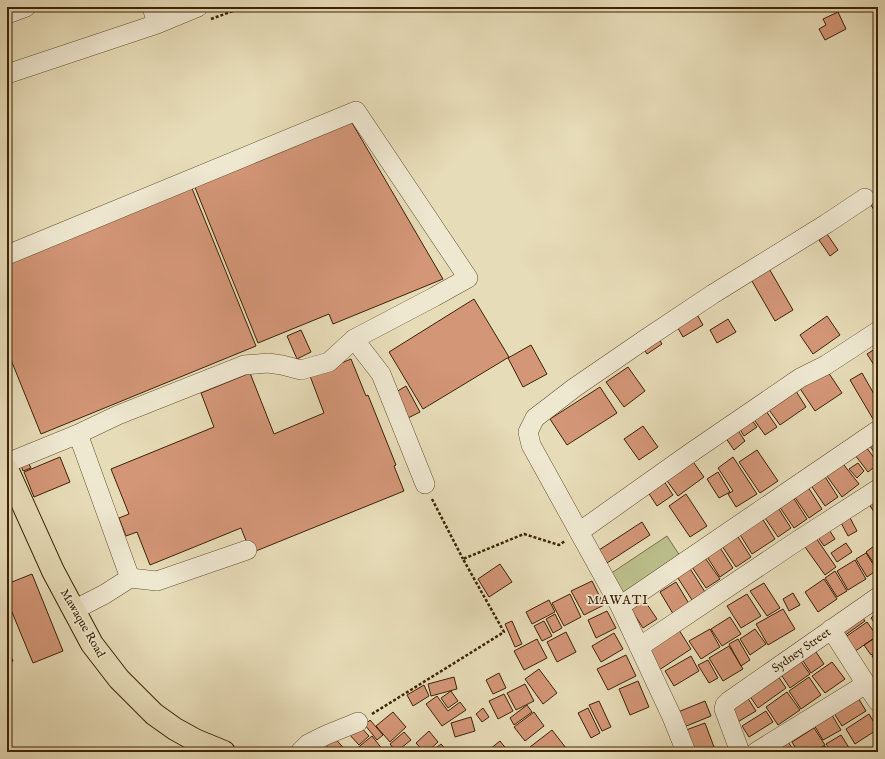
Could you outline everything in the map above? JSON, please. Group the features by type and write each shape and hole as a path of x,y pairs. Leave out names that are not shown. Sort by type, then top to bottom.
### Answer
{"main road":[{"name":"Mawaque Road","path":"7,469 53,571 92,644 119,678 154,714 175,729 195,740 224,752"}],"street":[{"path":"7,14 26,7"},
{"path":"7,74 154,15 198,7"},
{"path":"7,255 356,111 468,278 354,339 329,362 301,370 268,363 244,365 118,415 78,434 7,463"},
{"path":"686,752 672,717 620,606 531,445 528,432 535,418 574,388 719,290 826,224 864,198"},
{"path":"579,532 800,378 826,365 878,331"},
{"path":"354,339 381,374 425,484"},
{"path":"620,606 878,430"},
{"path":"78,434 130,578"},
{"path":"639,647 794,543 878,489"},
{"path":"74,610 105,594 130,578 157,580 247,550"},
{"name":"Sydney Street","path":"740,752 724,709 725,704 878,596"},
{"path":"831,628 878,702"},
{"path":"756,752 866,684"},
{"path":"300,752 308,744 358,722"}],"path":[{"path":"358,722 504,632 463,559 425,484"},
{"path":"463,559 524,534 559,545 579,532"}],"green space":[{"path":"667,536 682,559 622,598 607,576"}],"building":[{"path":"838,12 846,29 825,40 819,29 826,25 823,19"},
{"path":"348,116 443,279 333,324 329,314 258,343 192,180"},
{"path":"191,186 256,346 41,434 7,350 7,262"},
{"path":"878,195 878,216 869,202"},
{"path":"827,234 838,250 830,256 819,240"},
{"path":"767,265 793,310 775,321 749,276"},
{"path":"474,299 509,357 423,409 389,352"},
{"path":"695,311 703,325 683,337 675,323"},
{"path":"827,316 840,335 813,354 800,335"},
{"path":"728,319 736,332 717,343 710,330"},
{"path":"301,330 311,352 297,359 287,336"},
{"path":"657,335 662,344 647,354 641,345"},
{"path":"531,345 547,374 523,387 508,358"},
{"path":"878,347 878,363 874,365 867,354"},
{"path":"351,359 366,396 368,395 396,465 394,466 404,491 251,553 241,528 150,565 137,532 126,536 119,518 129,514 111,469 214,427 201,393 250,373 274,434 324,413 310,376"},
{"path":"628,367 645,391 624,407 606,382"},
{"path":"826,369 842,393 815,411 799,387"},
{"path":"862,373 878,401 878,416 873,419 850,380"},
{"path":"406,386 420,412 404,420 391,395"},
{"path":"600,387 617,413 567,445 550,419"},
{"path":"794,388 806,407 780,425 767,407"},
{"path":"762,405 777,427 765,435 750,414"},
{"path":"748,415 757,427 744,436 736,423"},
{"path":"643,426 658,447 639,460 624,439"},
{"path":"735,426 745,441 734,450 723,434"},
{"path":"878,441 878,458 870,446"},
{"path":"866,447 878,463 868,472 855,455"},
{"path":"757,450 778,481 760,493 739,462"},
{"path":"60,457 70,482 34,497 24,472"},
{"path":"733,457 757,494 736,507 728,494 733,491 718,468"},
{"path":"691,459 704,477 678,496 665,478"},
{"path":"27,460 31,468 23,471 20,463"},
{"path":"840,460 859,484 842,497 824,472"},
{"path":"858,463 864,471 857,478 849,469"},
{"path":"718,472 730,492 719,498 707,479"},
{"path":"822,472 838,497 825,506 808,481"},
{"path":"660,475 673,495 657,506 644,486"},
{"path":"806,484 822,509 809,518 792,493"},
{"path":"686,494 707,526 690,537 669,506"},
{"path":"791,494 807,519 794,528 777,503"},
{"path":"878,494 878,518 865,498"},
{"path":"775,503 791,528 778,537 761,512"},
{"path":"847,512 857,531 848,536 838,517"},
{"path":"762,518 775,539 752,554 739,533"},
{"path":"642,522 650,535 607,563 599,550"},
{"path":"826,525 835,539 824,546 815,533"},
{"path":"733,529 751,557 736,567 718,540"},
{"path":"812,532 836,567 825,575 800,540"},
{"path":"717,543 733,568 720,577 704,552"},
{"path":"846,543 852,552 837,562 831,553"},
{"path":"878,543 878,569 866,552"},
{"path":"866,553 877,570 867,577 856,559"},
{"path":"703,555 720,579 706,588 690,564"},
{"path":"855,560 866,579 848,590 837,571"},
{"path":"500,564 512,582 489,597 478,579"},
{"path":"689,567 705,592 692,600 676,575"},
{"path":"835,571 847,591 837,597 825,578"},
{"path":"32,574 63,651 33,663 7,600 7,584"},
{"path":"824,579 837,599 818,612 805,592"},
{"path":"592,581 604,605 584,615 571,591"},
{"path":"676,582 691,607 675,617 660,592"},
{"path":"764,583 780,608 767,616 750,591"},
{"path":"793,593 800,605 789,611 783,599"},
{"path":"570,594 581,617 564,626 552,603"},
{"path":"640,594 657,619 643,628 627,603"},
{"path":"747,594 761,616 741,628 727,606"},
{"path":"549,600 555,612 532,624 526,612"},
{"path":"783,609 795,629 768,645 756,624"},
{"path":"607,611 616,628 596,638 588,620"},
{"path":"858,611 865,621 844,636 837,626"},
{"path":"878,612 878,627 871,618"},
{"path":"555,614 562,628 553,633 546,619"},
{"path":"730,617 741,634 722,646 711,629"},
{"path":"512,621 522,644 515,647 505,624"},
{"path":"544,621 552,636 542,641 534,626"},
{"path":"867,622 877,636 854,652 844,638"},
{"path":"710,629 720,647 701,659 689,641"},
{"path":"755,629 766,644 750,655 740,639"},
{"path":"679,630 691,649 656,672 644,654"},
{"path":"566,632 576,652 557,662 547,642"},
{"path":"614,633 623,649 601,662 592,646"},
{"path":"878,636 878,650 871,655 864,645"},
{"path":"537,639 547,658 524,670 514,651"},
{"path":"738,639 750,660 741,666 729,644"},
{"path":"729,646 743,669 723,681 709,658"},
{"path":"812,646 824,664 811,673 799,655"},
{"path":"7,647 13,661 7,664"},
{"path":"878,652 878,666 872,656"},
{"path":"626,655 636,676 608,690 597,669"},
{"path":"691,656 699,671 674,686 665,671"},
{"path":"797,656 810,674 790,688 778,670"},
{"path":"708,660 718,678 709,683 698,665"},
{"path":"832,662 845,679 825,693 812,676"},
{"path":"539,669 557,693 543,704 525,679"},
{"path":"499,673 506,688 493,694 486,680"},
{"path":"778,676 786,688 758,708 749,695"},
{"path":"454,677 457,689 431,696 428,684"},
{"path":"809,677 821,695 801,709 789,691"},
{"path":"638,681 649,707 630,715 619,689"},
{"path":"525,684 534,701 516,710 507,693"},
{"path":"424,685 429,696 413,706 407,695"},
{"path":"451,691 458,701 448,708 441,698"},
{"path":"854,691 866,711 842,726 830,707"},
{"path":"787,692 800,710 778,725 766,707"},
{"path":"504,694 513,711 498,719 489,701"},
{"path":"437,696 448,711 460,702 466,710 442,726 426,704"},
{"path":"747,697 756,711 736,723 728,709"},
{"path":"599,701 611,727 602,731 589,705"},
{"path":"705,701 711,716 684,727 678,712"},
{"path":"527,705 532,712 514,725 510,718"},
{"path":"483,708 489,717 482,722 476,714"},
{"path":"588,708 600,733 591,738 578,713"},
{"path":"829,710 841,730 823,740 811,720"},
{"path":"766,711 773,722 749,737 742,726"},
{"path":"393,712 406,727 390,742 376,726"},
{"path":"534,712 544,726 525,741 514,727"},
{"path":"869,714 878,729 855,744 846,729"},
{"path":"471,717 475,731 455,737 451,723"},
{"path":"370,720 383,735 377,740 365,725"},
{"path":"705,723 714,747 700,752 694,752 686,730"},
{"path":"359,725 369,736 359,745 348,733"},
{"path":"814,728 825,745 813,752 798,752 792,742"},
{"path":"552,730 566,748 561,752 534,752 530,747"},
{"path":"429,731 438,742 427,752 424,752 416,743"},
{"path":"404,732 411,740 396,752 390,744"},
{"path":"841,735 851,751 832,752 826,744"},
{"path":"333,736 347,752 332,752 324,743"},
{"path":"372,736 383,750 380,752 357,752 355,750"},
{"path":"500,741 508,751 493,752 490,749"},
{"path":"788,742 795,752 774,751"},
{"path":"441,744 448,752 431,752"},
{"path":"825,746 828,752 816,752"}],"district":[{"name":"MAWATI","path":"618,599"}]}
